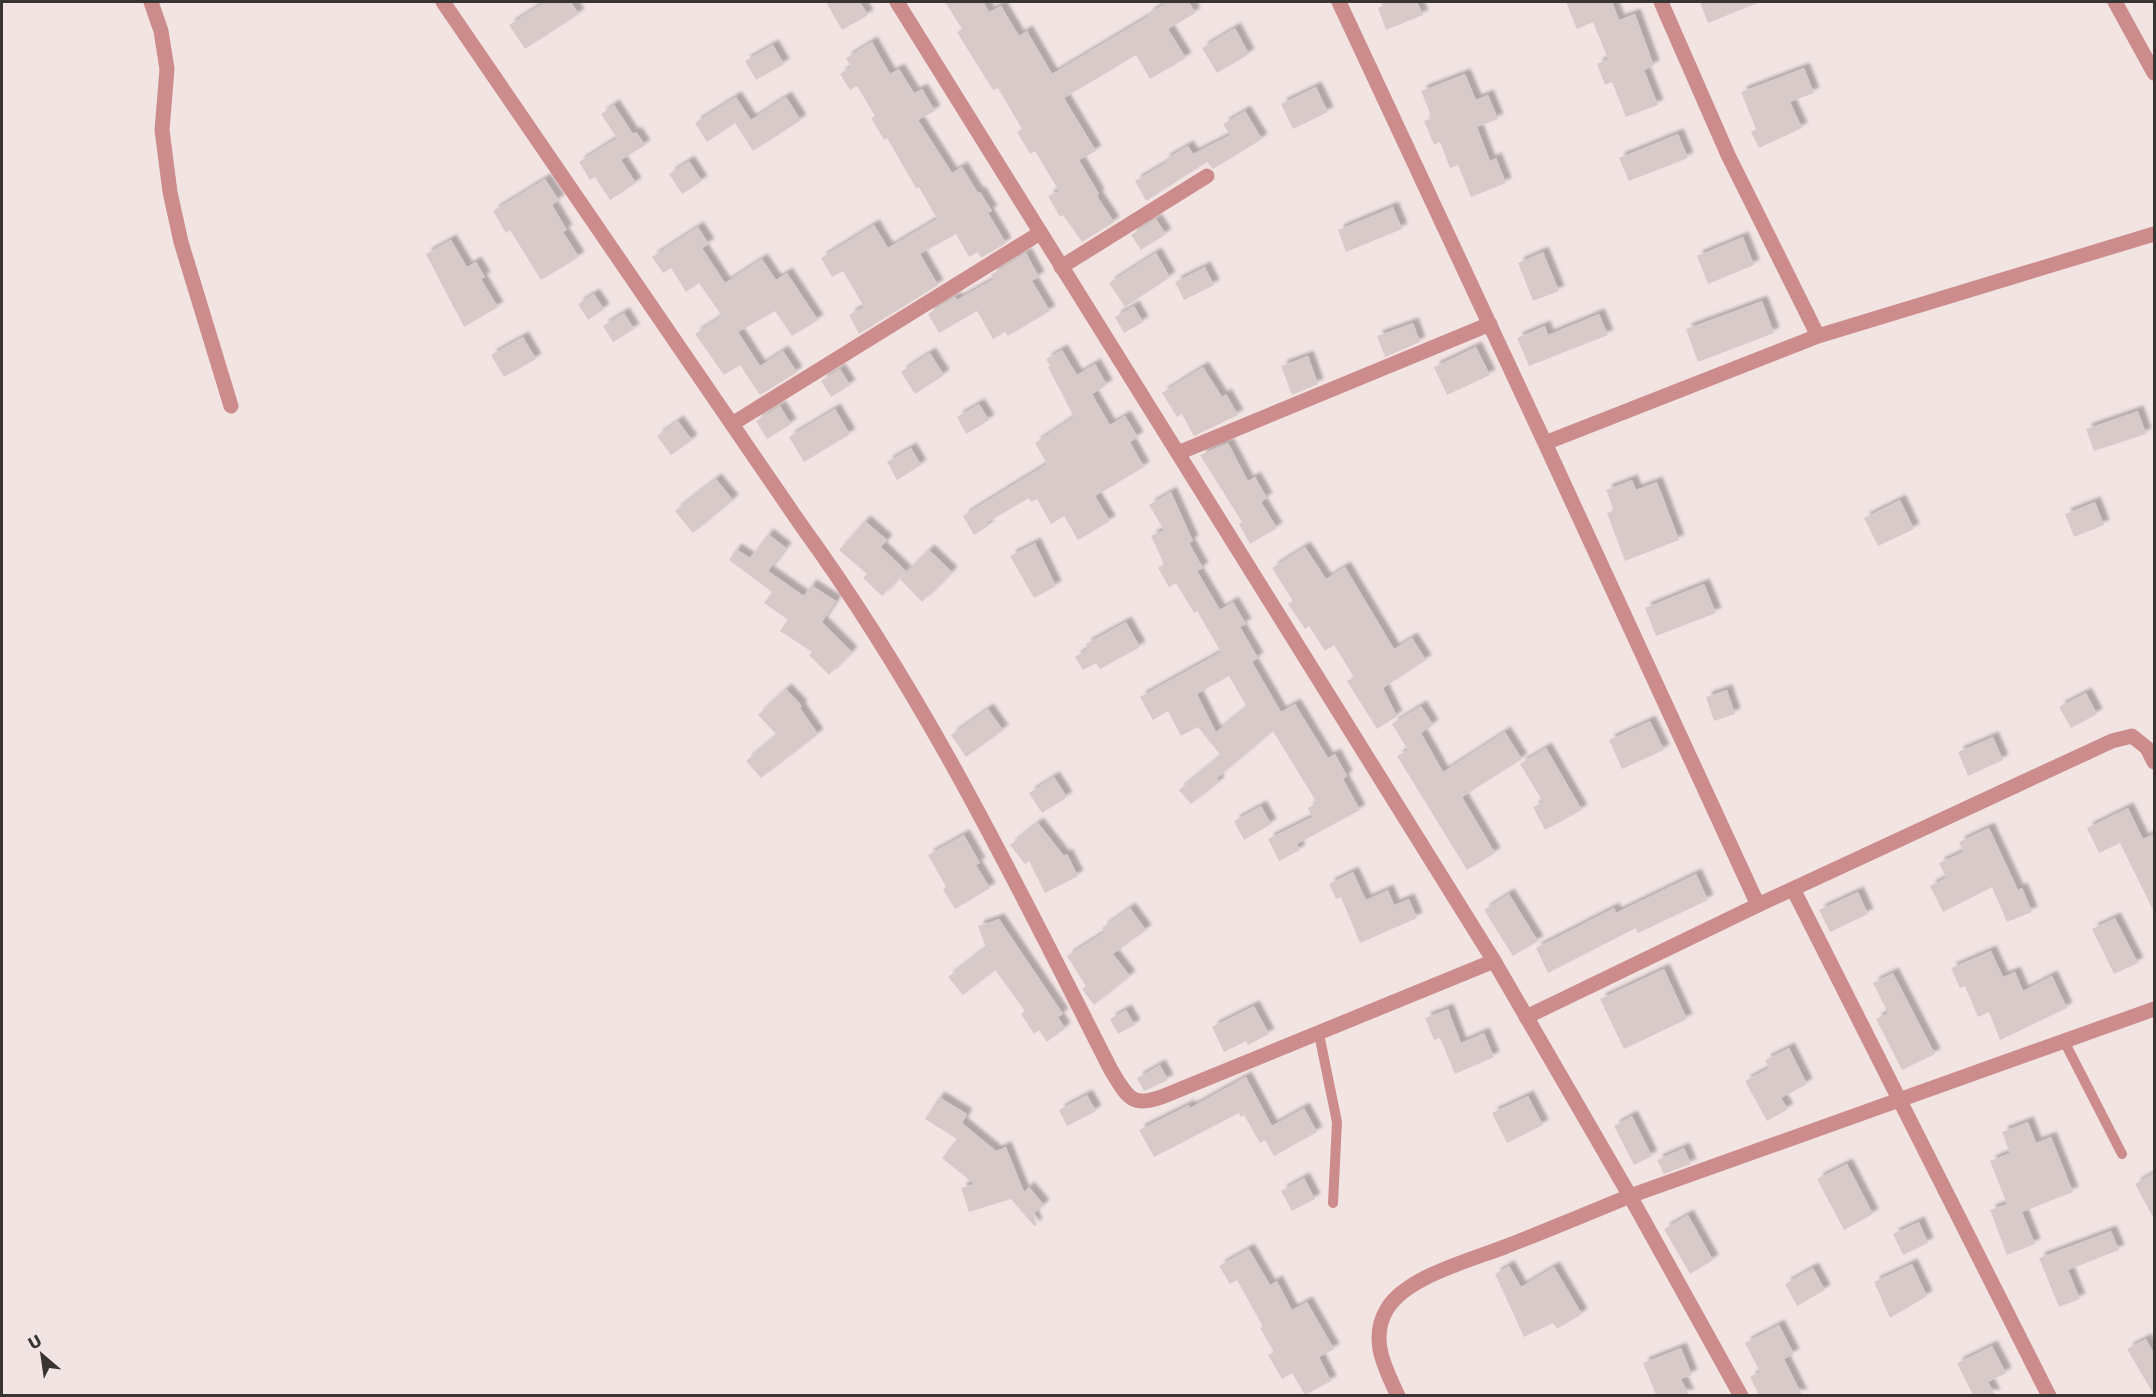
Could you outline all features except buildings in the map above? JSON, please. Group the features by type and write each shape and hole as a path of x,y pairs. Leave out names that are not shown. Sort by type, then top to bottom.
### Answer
{"street":[{"path":"151,2 161,31 166,69 162,129 170,192 181,242 231,406"},
{"path":"443,2 849,591 904,678 991,833 1111,1070 1131,1098 1137,1102 1151,1101 1494,961"},
{"path":"897,2 1494,961 1630,1196 1741,1395"},
{"path":"1340,2 1758,905"},
{"path":"1661,2 1728,155 1818,336"},
{"path":"2115,2 2154,73"},
{"path":"1061,267 1207,176"},
{"path":"732,424 1040,233"},
{"path":"1545,442 1818,336 2154,234"},
{"path":"1178,453 1490,324"},
{"path":"1526,1017 1792,889 2124,736 2132,736 2141,742 2154,762"},
{"path":"1792,889 2049,1395"},
{"path":"1398,1395 1379,1352 1378,1337 1387,1309 1409,1288 1457,1265 1630,1196 2154,1009"}],"lane":[{"path":"1319,1034 1337,1122 1333,1203"},
{"path":"2064,1041 2122,1154"}]}
